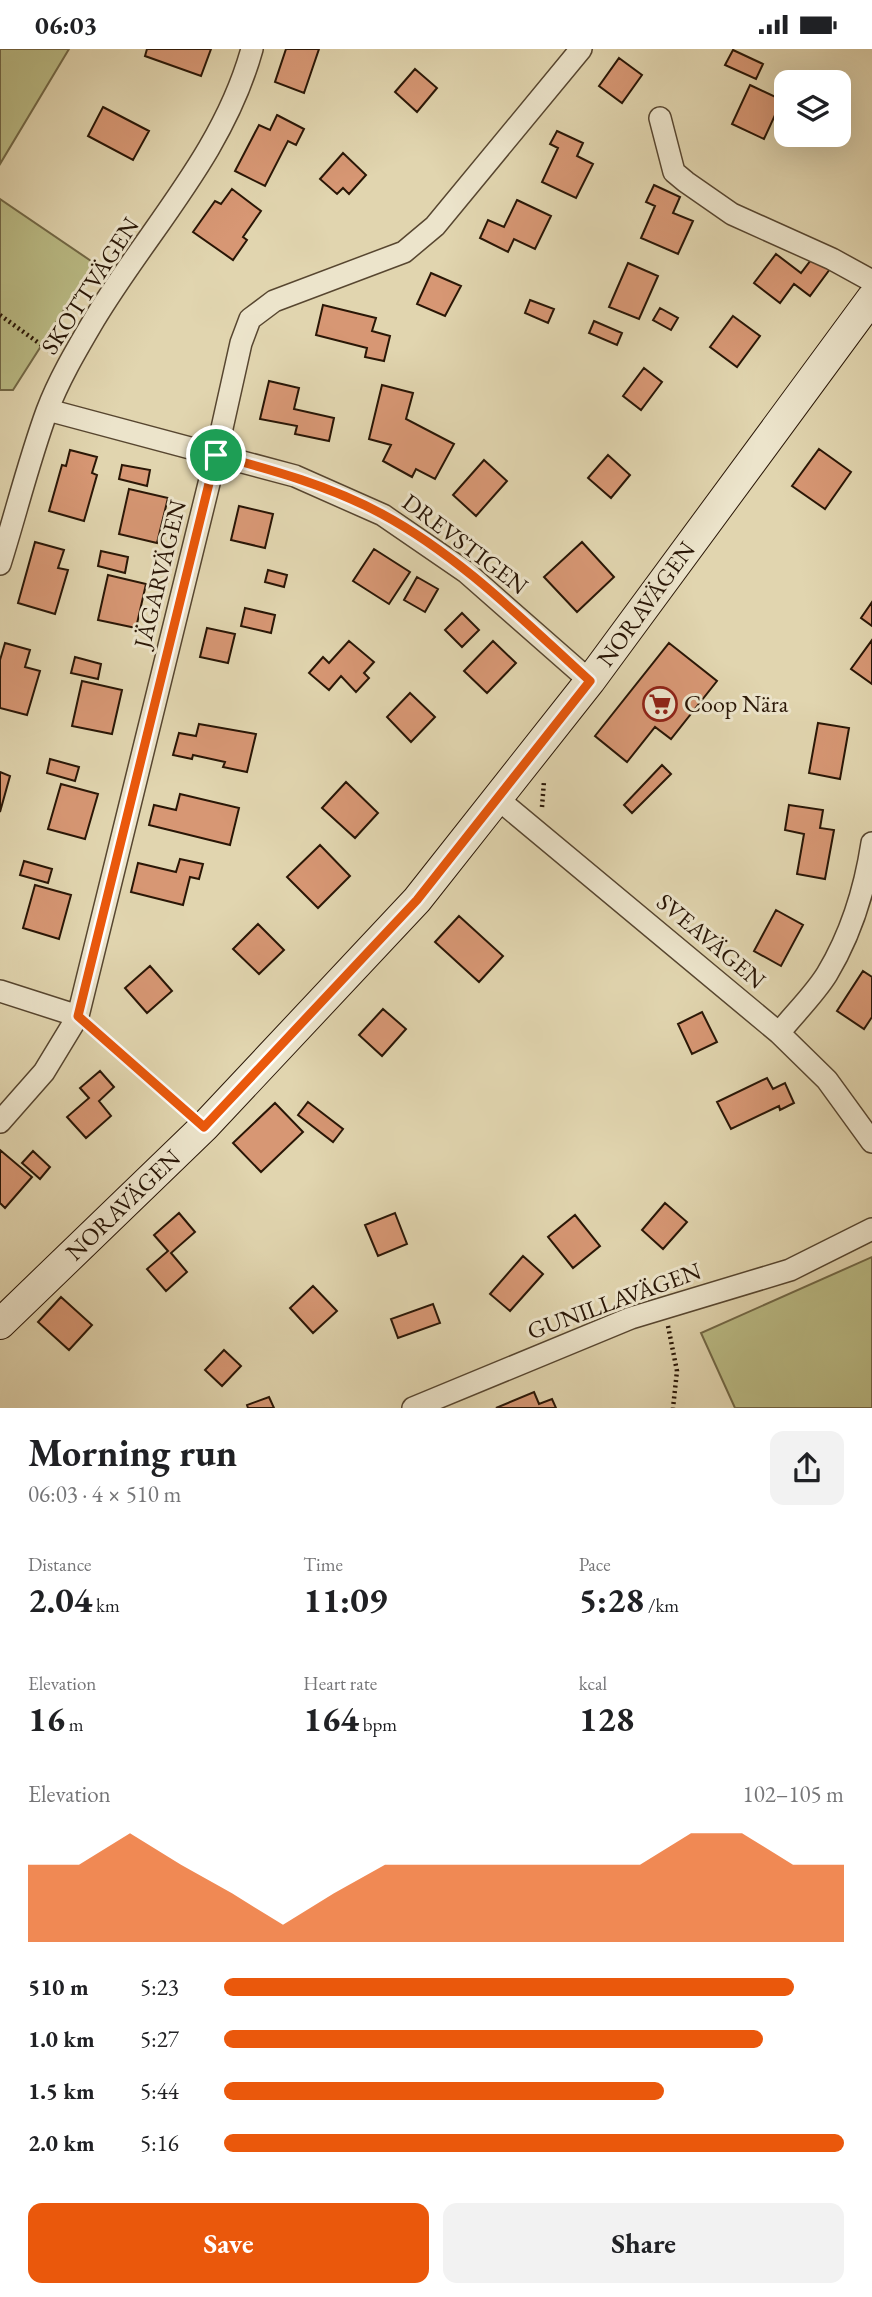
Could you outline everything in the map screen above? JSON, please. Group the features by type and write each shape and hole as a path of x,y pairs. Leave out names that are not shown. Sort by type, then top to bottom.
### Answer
{"street":[{"name":"SKOTTVÄGEN","path":"0,564 48,410 69,364 96,317 196,170 223,119 252,49"},
{"name":"JÄGARVÄGEN","path":"0,1122 44,1072 78,1016 241,343 250,319 274,301 404,253 435,226 581,49"},
{"path":"660,118 674,172 687,182 732,214 832,259 872,281"},
{"name":"NORAVÄGEN","path":"0,1324 204,1127 417,900 590,681 872,298"},
{"name":"DREVSTIGEN","path":"48,410 295,476 383,515 466,572 590,681"},
{"name":"SVEAVÄGEN","path":"498,799 779,1033 827,1080 872,1142"},
{"path":"779,1033 826,976 850,930 862,894 872,843"},
{"path":"0,992 78,1016"},
{"name":"GUNILLAVÄGEN","path":"413,1408 631,1318 790,1269 872,1229"}],"path":[{"path":"0,315 69,364"},
{"path":"78,1016 204,1127"},
{"path":"663,1307 676,1359 673,1408"}],"green space":[{"path":"0,49 69,49 0,164"},
{"path":"0,199 94,263 13,390 0,390"},
{"path":"872,1257 872,1408 735,1408 701,1333"}],"building":[{"path":"147,49 211,49 201,76 145,56"},
{"path":"286,49 319,49 304,93 275,82"},
{"path":"733,50 763,64 756,79 725,65"},
{"path":"619,58 642,75 622,103 599,86"},
{"path":"415,69 437,88 417,112 395,92"},
{"path":"750,85 774,96 774,117 764,139 732,124"},
{"path":"103,107 149,131 133,160 88,136"},
{"path":"277,115 304,129 296,145 288,141 265,186 235,171 259,125 270,130"},
{"path":"557,131 583,143 577,156 593,164 576,198 542,182 558,148 550,144"},
{"path":"343,153 366,175 349,194 343,188 337,194 320,179"},
{"path":"654,185 680,197 673,213 693,221 678,254 641,238 655,206 646,202"},
{"path":"232,189 261,211 243,237 247,240 233,260 193,232 215,201 221,204"},
{"path":"517,200 551,216 535,249 514,239 508,252 480,238 488,220 504,227"},
{"path":"776,254 801,273 814,256 830,269 810,296 794,284 780,303 754,283"},
{"path":"628,263 658,276 639,319 609,307"},
{"path":"431,273 461,286 445,316 417,304"},
{"path":"530,300 554,309 548,323 525,313"},
{"path":"323,305 376,318 372,331 390,336 384,361 365,357 367,348 316,335"},
{"path":"660,308 678,318 671,330 653,320"},
{"path":"733,316 760,336 737,367 710,347"},
{"path":"594,321 622,333 617,345 589,333"},
{"path":"644,368 662,382 641,410 623,396"},
{"path":"269,381 299,388 294,409 334,418 329,441 295,434 297,426 260,419"},
{"path":"382,385 413,393 406,419 454,444 435,479 416,469 412,477 383,461 391,445 369,439"},
{"path":"819,449 851,472 825,509 792,486"},
{"path":"70,450 97,457 92,473 97,475 84,521 49,511 62,465 66,466"},
{"path":"608,455 630,475 611,498 588,478"},
{"path":"484,460 507,481 476,516 453,495"},
{"path":"122,465 150,470 147,486 119,479"},
{"path":"129,489 168,498 157,543 119,534"},
{"path":"239,506 273,514 265,548 231,540"},
{"path":"35,542 64,550 58,568 68,570 55,614 18,603"},
{"path":"582,542 614,577 577,612 544,577"},
{"path":"374,549 410,572 389,604 353,581"},
{"path":"101,551 128,557 125,573 98,566"},
{"path":"268,570 287,575 284,587 265,582"},
{"path":"108,575 146,584 136,628 98,620"},
{"path":"417,577 438,589 425,612 404,600"},
{"path":"872,602 872,626 861,618"},
{"path":"245,608 275,615 271,633 241,626"},
{"path":"462,613 479,630 462,647 445,630"},
{"path":"207,628 235,634 228,663 200,657"},
{"path":"872,640 872,684 851,669"},
{"path":"349,641 374,662 364,673 369,678 356,692 341,676 329,690 309,673 323,657 329,663"},
{"path":"493,641 516,663 487,693 464,671"},
{"path":"5,643 30,650 25,667 40,671 27,715 0,708 0,660"},
{"name":"Coop Nära","path":"669,643 717,681 671,739 655,727 627,762 595,736"},
{"path":"75,657 101,664 98,679 71,673"},
{"path":"82,681 122,690 112,734 72,726"},
{"path":"410,693 435,717 411,742 387,717"},
{"path":"818,723 849,728 840,779 809,773"},
{"path":"199,724 256,734 247,772 223,767 225,762 193,755 192,759 173,755 179,733 196,736"},
{"path":"50,759 79,767 75,781 47,773"},
{"path":"662,765 671,774 632,813 624,805"},
{"path":"0,772 10,776 0,812"},
{"path":"346,782 378,813 355,838 322,808"},
{"path":"61,784 98,794 85,839 48,829"},
{"path":"180,794 239,808 230,845 149,825 154,805 176,810"},
{"path":"789,805 823,810 820,828 834,830 825,879 797,874 804,834 785,830"},
{"path":"320,845 350,876 318,908 287,877"},
{"path":"180,859 203,864 199,879 190,877 183,905 131,892 138,863 176,872"},
{"path":"24,861 52,869 48,883 20,875"},
{"path":"35,885 71,895 59,939 23,928"},
{"path":"776,910 803,925 781,966 754,951"},
{"path":"459,916 503,956 479,982 435,942"},
{"path":"258,924 284,950 259,974 233,949"},
{"path":"150,966 172,991 147,1013 125,988"},
{"path":"863,971 872,977 872,1017 864,1029 837,1011"},
{"path":"383,1009 406,1029 382,1056 359,1035"},
{"path":"702,1012 717,1042 692,1054 678,1024"},
{"path":"100,1071 114,1087 99,1101 111,1116 86,1138 67,1117 89,1098 80,1088"},
{"path":"767,1078 773,1089 785,1083 794,1103 780,1110 779,1106 731,1129 717,1102"},
{"path":"308,1102 343,1129 333,1142 298,1115"},
{"path":"275,1103 303,1132 261,1172 233,1143"},
{"path":"0,1150 32,1177 5,1208 0,1203"},
{"path":"33,1151 50,1167 40,1179 22,1163"},
{"path":"665,1203 687,1222 663,1249 642,1230"},
{"path":"179,1213 195,1232 171,1253 187,1272 166,1291 147,1269 168,1251 154,1235"},
{"path":"395,1213 407,1244 378,1256 365,1225"},
{"path":"575,1215 600,1246 573,1268 548,1237"},
{"path":"523,1256 543,1274 510,1311 490,1294"},
{"path":"313,1286 337,1311 313,1333 290,1308"},
{"path":"61,1297 92,1325 69,1350 38,1322"},
{"path":"433,1304 440,1323 398,1338 391,1319"},
{"path":"224,1350 241,1366 222,1386 205,1370"},
{"path":"534,1392 539,1404 552,1399 556,1408 496,1408"},
{"path":"269,1397 274,1408 248,1408 247,1405"}],"place":[{"name":"Coop Nära","path":"660,704"}],"route":[{"path":"216,455 295,476 383,515 466,572 590,681 417,900 204,1127 78,1016 216,455"}]}
